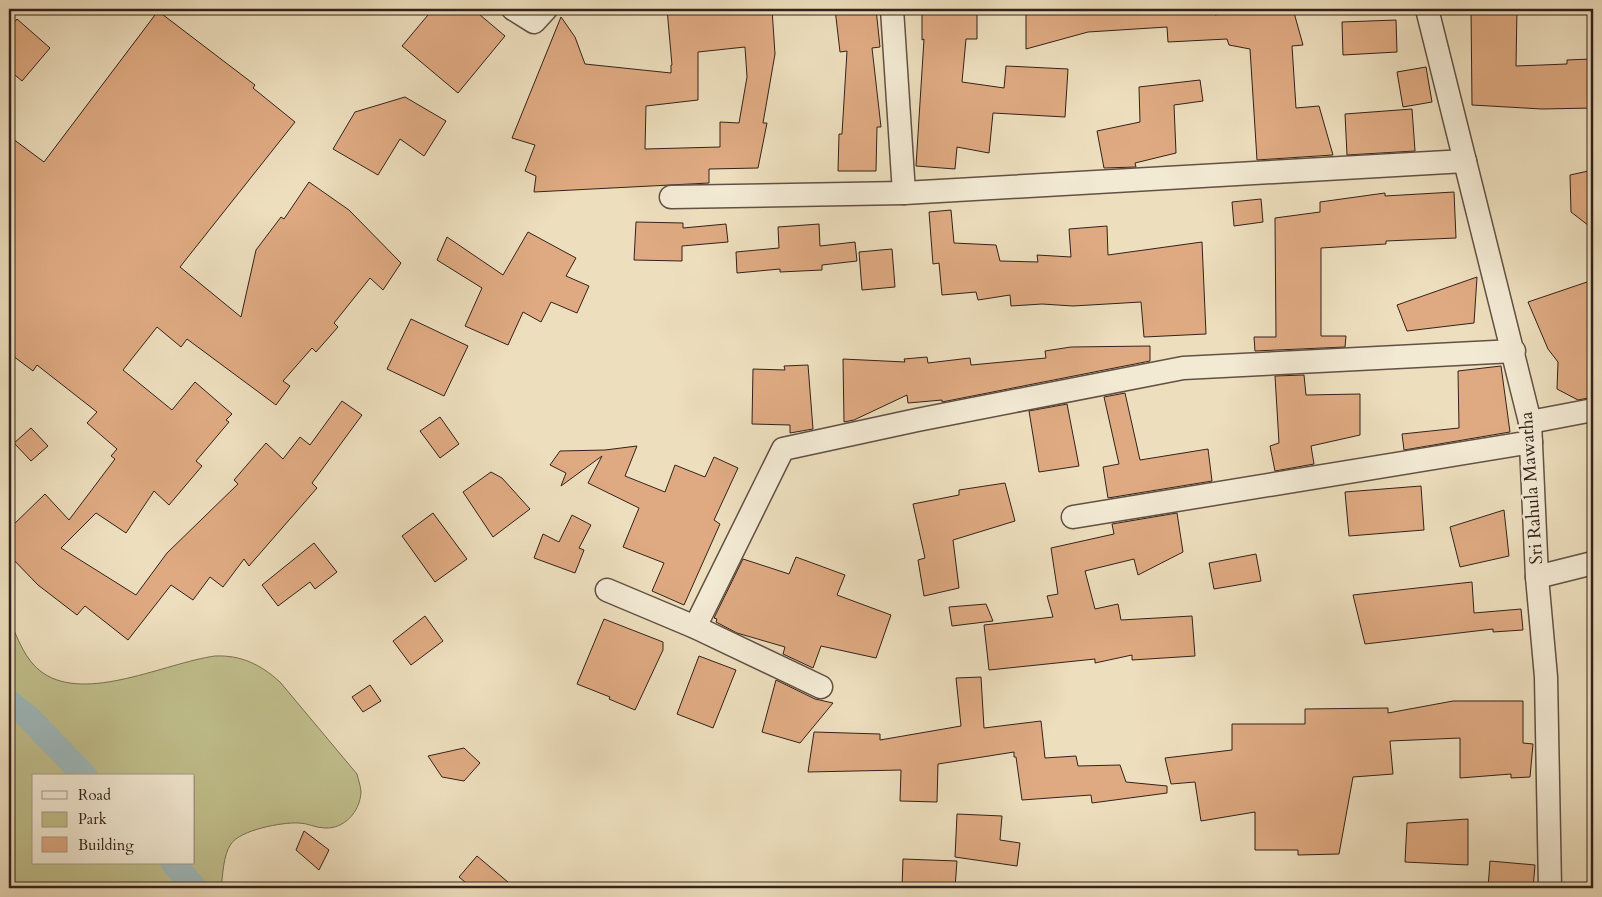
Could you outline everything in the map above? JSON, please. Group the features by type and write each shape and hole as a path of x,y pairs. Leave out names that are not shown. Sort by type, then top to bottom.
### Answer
{"street":[{"path":"513,9 534,22 546,9"},
{"path":"892,9 904,193"},
{"name":"Sri Rahula Mawatha","path":"1427,9 1514,351 1530,432 1537,577 1546,677 1550,888"},
{"path":"671,196 904,193 1465,161"},
{"path":"695,628 783,449 917,420 1183,368 1514,351"},
{"path":"1073,517 1530,432 1593,410"},
{"path":"1537,577 1593,563"},
{"path":"607,590 695,628 821,687"}],"green space":[{"path":"9,618 22,648 31,662 43,673 61,681 81,684 104,683 215,656 233,657 250,662 265,670 280,682 357,774 361,790 360,799 350,818 332,828 292,823 262,828 243,835 236,839 228,849 221,888 9,888"}],"building":[{"path":"433,9 473,9 505,36 458,93 402,46"},
{"path":"667,9 772,9 775,54 763,123 767,123 758,168 709,169 709,183 534,192 536,176 525,171 535,145 512,138 561,17 575,37 585,64 671,73","holes":["745,47 747,77 739,123 720,122 720,147 645,149 646,106 698,100 698,52"]},
{"path":"835,9 876,9 880,47 872,48 881,127 877,127 876,171 838,171 839,134 842,134 847,51 840,52"},
{"path":"922,9 977,9 977,39 966,39 962,82 1004,88 1006,66 1068,69 1065,117 993,113 989,153 957,147 955,169 916,166 924,39 922,40"},
{"path":"1026,9 1214,9 1215,15 1246,9 1293,9 1303,45 1292,46 1296,108 1319,106 1333,155 1257,160 1250,49 1229,45 1227,39 1168,42 1167,27 1088,32 1026,49"},
{"path":"1471,9 1517,9 1516,66 1567,64 1567,60 1591,59 1593,108 1542,109 1472,105"},
{"path":"158,11 255,85 253,88 295,122 180,267 241,317 256,250 281,217 284,219 309,182 349,210 401,263 383,290 370,278 334,323 338,327 316,352 312,348 283,381 290,386 276,405 187,339 181,347 157,327 123,370 172,410 195,382 232,414 226,420 229,422 196,461 202,466 169,505 154,491 126,533 96,513 61,548 136,595 167,553 238,484 234,480 266,443 283,459 300,437 310,445 342,401 362,415 312,483 317,488 249,566 244,559 223,587 210,577 193,600 171,585 128,640 85,606 77,615 38,585 9,555 9,529 45,494 69,520 115,459 111,456 117,449 87,423 97,412 37,365 33,371 9,353 9,136 44,162"},
{"path":"17,19 50,48 22,81 9,70 9,29"},
{"path":"1396,20 1397,52 1343,55 1342,22"},
{"path":"1426,67 1432,102 1403,107 1397,72"},
{"path":"1200,80 1203,101 1174,105 1176,153 1135,163 1136,167 1104,168 1097,131 1140,122 1139,87"},
{"path":"405,97 446,121 424,156 400,139 378,175 333,149 355,112"},
{"path":"1412,109 1415,151 1347,155 1345,114"},
{"path":"1593,170 1593,229 1571,212 1570,175"},
{"path":"1454,192 1456,238 1386,241 1386,244 1321,248 1321,336 1346,336 1345,347 1255,351 1254,337 1276,337 1275,218 1320,212 1320,202 1385,193 1385,196"},
{"path":"1261,199 1263,222 1234,226 1232,202"},
{"path":"951,210 954,243 996,245 1000,261 1038,262 1037,255 1071,257 1069,229 1107,226 1108,255 1202,242 1206,334 1144,337 1141,302 1073,306 1042,304 1011,306 1010,295 978,300 976,292 942,295 939,263 933,264 929,212"},
{"path":"636,222 683,223 683,228 726,224 728,242 682,246 682,261 634,260"},
{"path":"819,224 820,246 855,242 857,261 822,265 822,270 780,272 780,269 737,273 736,252 779,248 778,227"},
{"path":"528,232 576,258 566,276 589,286 577,313 551,302 541,322 523,312 508,345 465,326 482,288 437,260 447,237 503,275"},
{"path":"892,249 895,287 862,290 859,252"},
{"path":"1477,277 1474,323 1407,331 1397,305"},
{"path":"1593,280 1593,397 1578,400 1557,389 1558,362 1548,349 1528,302"},
{"path":"411,319 468,346 444,396 387,369"},
{"path":"1150,346 1150,361 942,402 942,400 908,403 907,395 854,420 844,422 843,359 905,362 904,359 927,357 928,363 970,358 971,365 1046,358 1045,351 1071,347"},
{"path":"808,365 813,429 790,433 790,425 752,424 753,369 785,370 784,366"},
{"path":"1501,366 1510,432 1404,450 1402,434 1459,428 1458,371"},
{"path":"1304,375 1306,395 1360,394 1360,435 1311,446 1314,464 1275,471 1270,446 1279,443 1275,376"},
{"path":"1125,393 1140,460 1208,449 1212,481 1108,498 1103,467 1119,464 1104,397"},
{"path":"1067,404 1079,466 1039,472 1029,411"},
{"path":"440,417 459,444 440,458 420,431"},
{"path":"31,428 48,446 31,461 14,443"},
{"path":"637,446 625,476 665,492 675,465 705,477 714,457 738,468 714,520 720,524 684,605 652,591 664,563 623,547 639,508 588,483 602,456 561,486 566,473 550,465 560,451 605,450"},
{"path":"491,472 502,478 530,509 493,537 463,492"},
{"path":"1005,483 1015,521 953,540 959,588 924,596 918,560 925,558 913,504 959,495 959,490"},
{"path":"1421,486 1424,530 1349,536 1345,492"},
{"path":"1504,510 1509,556 1460,567 1450,527"},
{"path":"433,513 467,559 435,582 402,536"},
{"path":"1177,513 1183,552 1138,575 1134,559 1085,571 1095,609 1118,604 1121,620 1192,616 1195,656 1132,660 1132,655 1095,663 1095,659 989,670 984,625 1053,617 1047,596 1058,594 1051,548 1114,534 1112,524"},
{"path":"572,515 591,525 579,548 584,550 575,573 534,558 543,534 559,542"},
{"path":"314,543 337,572 315,589 310,582 278,606 262,585"},
{"path":"1256,554 1261,581 1214,589 1209,563"},
{"path":"796,557 845,575 837,595 891,615 876,658 821,646 813,668 783,654 785,647 737,633 716,622 717,619 714,618 743,559 789,574"},
{"path":"1472,582 1474,613 1521,609 1523,630 1493,632 1493,629 1365,644 1353,595"},
{"path":"986,604 993,621 952,626 949,607"},
{"path":"425,616 443,641 411,665 393,641"},
{"path":"604,619 663,642 663,650 635,710 609,699 610,697 577,684"},
{"path":"699,656 736,670 713,728 677,714"},
{"path":"981,677 984,728 1041,721 1045,758 1076,756 1078,766 1120,765 1126,782 1167,786 1167,793 1092,803 1091,795 1022,800 1014,752 938,764 937,802 900,801 901,770 808,772 814,732 880,734 880,740 961,726 956,678"},
{"path":"776,680 815,699 833,703 800,743 762,732"},
{"path":"370,685 381,701 363,712 352,697"},
{"path":"1453,701 1523,701 1523,743 1533,744 1530,777 1511,778 1511,774 1460,778 1460,738 1390,741 1393,774 1353,777 1339,854 1298,855 1298,850 1255,850 1255,812 1201,821 1195,782 1171,784 1165,758 1232,750 1232,724 1305,724 1305,709 1388,708 1388,713"},
{"path":"464,748 480,763 464,781 442,777 428,756"},
{"path":"957,814 1002,816 1000,840 1020,843 1017,866 955,857"},
{"path":"1468,819 1468,865 1405,862 1407,823"},
{"path":"304,831 329,850 319,870 296,850"},
{"path":"477,856 515,888 472,888 459,877"},
{"path":"903,859 957,861 955,888 902,888"},
{"path":"1490,861 1535,865 1533,888 1488,888"}],"waterway":[{"path":"9,702 27,716 83,774"},
{"path":"174,864 195,888"}]}
